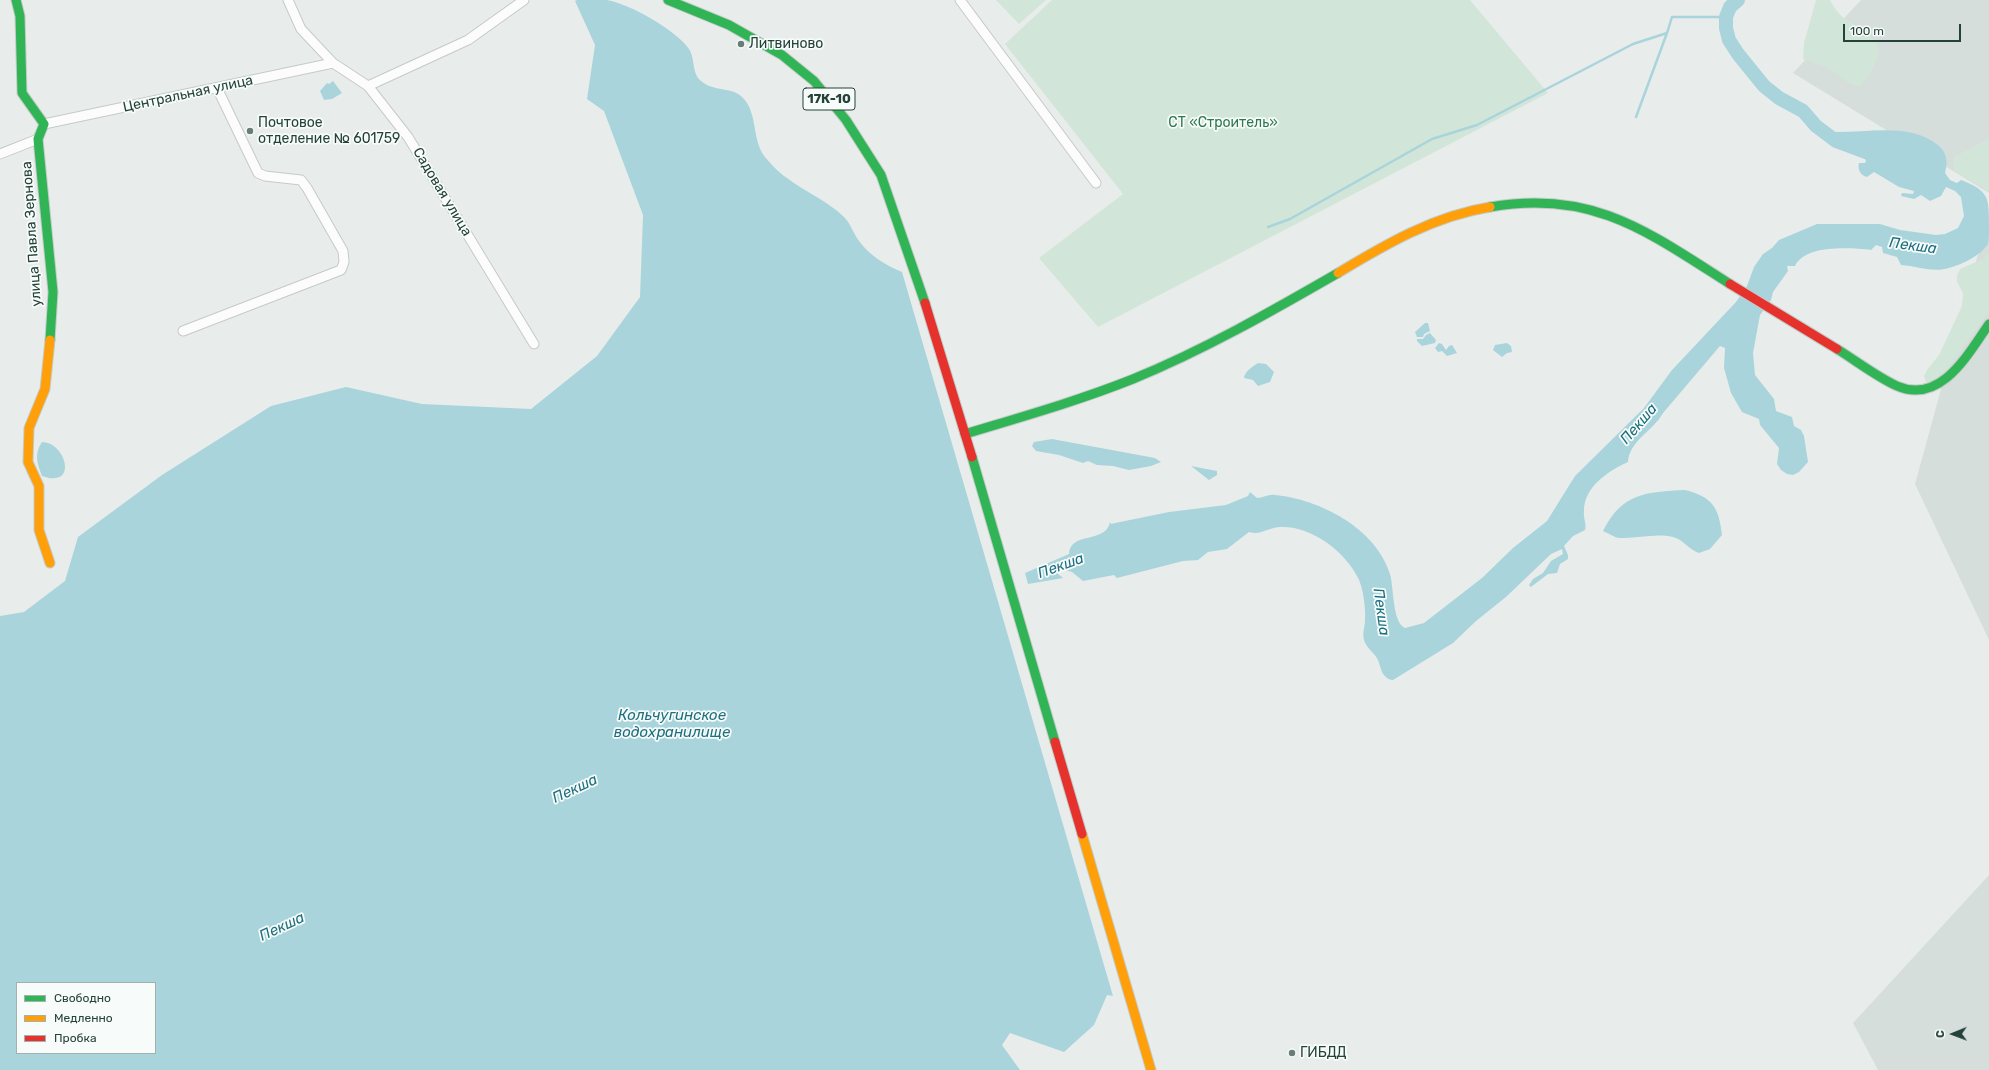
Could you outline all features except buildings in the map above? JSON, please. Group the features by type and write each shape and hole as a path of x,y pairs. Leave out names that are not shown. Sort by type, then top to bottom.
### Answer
{"street":[{"path":"16,0 20,16 22,93 44,124"},
{"name":"Садовая улица","path":"288,0 301,29 333,63 368,86 408,137 534,344"},
{"path":"368,86 468,40 524,0"},
{"name":"17К-10","path":"668,0 720,21 759,41 782,55 814,81 846,120 881,175 914,268 965,434"},
{"path":"960,0 1096,183"},
{"name":"Центральная улица","path":"44,124 333,63"},
{"path":"183,331 341,270 344,262 343,251 308,188 301,180 265,176 258,173 217,88"},
{"name":"улица Павла Зернова","path":"44,124 38,139 54,292 48,373 45,389 29,428 28,462 39,486 39,530 50,563"},
{"path":"0,154 38,139"},
{"path":"1149,1068 965,434 1103,390 1155,369 1199,348 1415,230 1482,208 1533,202 1566,203 1622,220 1679,250 1731,284 1897,386 1916,390 1932,387 1952,373 1989,324"}],"shaded area":[{"path":"1861,0 1989,0 1989,193 1793,73"},
{"path":"1989,214 1989,640 1915,484"},
{"path":"1989,875 1989,1070 1878,1070 1853,1023"}],"green space":[{"path":"996,0 1046,0 1019,24"},
{"name":"СТ «Строитель»","path":"1052,0 1470,0 1548,93 1098,327 1039,258 1123,194 1005,44"},
{"path":"1816,0 1830,0 1843,17 1868,33 1873,38 1878,50 1877,57 1870,75 1860,86 1849,83 1828,67 1803,59 1804,43"},
{"path":"1989,139 1989,191 1954,171 1954,157"},
{"path":"1989,252 1989,311 1943,376 1932,382 1926,382 1924,376 1939,355 1962,306 1963,293 1957,282 1957,275 1960,269 1983,259"}],"water":[{"name":"Кольчугинское водохранилище","path":"577,0 607,0 617,2 640,12 674,34 689,49 697,77 700,80 712,87 737,93 747,103 761,151 772,165 781,174 838,211 868,251 884,263 902,272 1113,996 1107,995 1094,1025 1064,1052 1010,1033 1002,1045 1020,1070 0,1070 0,616 24,612 65,581 78,537 162,475 271,406 346,387 422,404 531,409 597,356 640,297 643,215 604,111 587,99 595,45 575,1"},
{"path":"333,81 342,93 332,99 324,100 320,91 327,83 329,84"},
{"path":"1825,129 1832,132 1873,130 1901,131 1914,133 1927,138 1938,145 1945,154 1945,173 1950,180 1957,183 1961,180 1970,184 1986,196 1989,208 1989,240 1985,248 1971,259 1949,268 1937,270 1901,265 1897,257 1883,253 1882,247 1876,245 1871,250 1841,248 1818,251 1801,259 1795,266 1787,266 1788,271 1773,292 1771,300 1760,315 1753,353 1755,375 1774,399 1776,411 1792,417 1794,426 1801,430 1804,436 1808,462 1799,472 1793,475 1787,474 1781,470 1777,464 1779,448 1760,425 1759,419 1742,412 1731,393 1724,368 1725,348 1720,346 1654,425 1637,442 1629,455 1628,462 1605,475 1593,487 1585,502 1585,530 1573,536 1564,546 1568,559 1560,564 1557,573 1548,574 1531,587 1529,585 1533,579 1543,573 1551,561 1563,554 1562,549 1551,554 1506,597 1476,621 1453,643 1393,680 1386,678 1381,670 1377,657 1367,646 1364,640 1364,598 1358,578 1345,558 1336,550 1326,542 1304,531 1292,528 1276,527 1257,533 1249,532 1227,549 1208,552 1198,560 1183,561 1117,578 1114,575 1083,581 1072,572 1058,568 1057,573 1063,578 1028,584 1025,573 1069,554 1071,547 1075,542 1102,533 1107,529 1110,522 1111,524 1169,512 1226,505 1248,496 1250,492 1257,498 1275,495 1310,503 1344,519 1359,530 1372,543 1383,558 1390,574 1394,604 1401,624 1405,628 1424,623 1482,578 1513,548 1547,521 1575,476 1644,408 1672,370 1736,302 1747,286 1754,267 1763,254 1772,248 1779,240 1817,224 1880,224 1900,230 1936,235 1945,234 1958,228 1964,216 1961,197 1955,191 1946,187 1941,196 1930,201 1921,195 1914,199 1901,196 1902,193 1913,194 1914,191 1899,187 1874,172 1867,177 1861,174 1859,170 1859,163 1865,163 1866,161 1860,146 1849,146 1839,149 1821,136"},
{"path":"1425,323 1428,323 1430,331 1424,334 1423,337 1417,337 1415,332"},
{"path":"1430,333 1436,340 1435,343 1422,346 1417,341 1417,339 1423,339"},
{"path":"1439,343 1442,344 1446,350 1452,345 1457,353 1447,356 1442,351 1438,352 1435,348"},
{"path":"1507,343 1511,346 1512,352 1507,353 1502,357 1493,350 1495,345"},
{"path":"1258,363 1266,364 1274,372 1270,382 1258,386 1253,380 1244,378 1247,371"},
{"path":"1052,439 1155,458 1161,462 1151,466 1129,470 1113,466 1097,465 1088,461 1083,463 1059,455 1036,451 1032,446 1034,442"},
{"path":"42,442 50,444 57,449 62,456 65,464 65,471 61,476 54,478 42,476 37,455 39,446"},
{"path":"1191,466 1217,471 1217,475 1209,480"},
{"path":"1685,490 1702,496 1708,500 1713,505 1719,518 1722,535 1710,549 1699,553 1692,550 1677,538 1673,537 1653,536 1620,538 1603,531 1610,518 1618,509 1636,497 1658,492"}],"waterway":[{"name":"Пекша","path":"1738,0 1730,7 1726,17 1726,28 1729,40 1738,54 1764,86 1779,98 1803,111 1816,126 1836,141 1879,157"},
{"path":"1268,227 1290,219 1432,139 1477,125 1633,44 1667,33 1672,17 1726,17"},
{"path":"1636,117 1667,33"}],"traffic: fast":[{"path":"16,0 20,16 22,93 44,124 38,139 53,292 50,340"},
{"path":"668,0 729,25 782,55 814,81 846,120 881,175 925,303"},
{"path":"1490,207 1527,203 1559,204 1590,210 1618,219 1645,232 1730,284"},
{"path":"965,434 1091,394 1159,368 1212,343 1338,273"},
{"path":"1837,349 1897,386 1913,390 1927,389 1940,383 1952,373 1972,349 1989,324"},
{"path":"972,457 1055,742"}],"traffic: slow":[{"path":"1338,273 1411,232 1449,217 1490,207"},
{"path":"50,340 45,389 29,428 28,462 39,486 39,530 50,563"},
{"path":"1082,834 1151,1070"}],"traffic: jam":[{"path":"1730,284 1837,349"},
{"path":"925,303 972,457"},
{"path":"1055,742 1082,834"}],"place":[{"name":"Литвиново","path":"741,44"},
{"name":"Почтовое отделение № 601759","path":"250,131"},
{"name":"ГИБДД","path":"1292,1053"}]}
